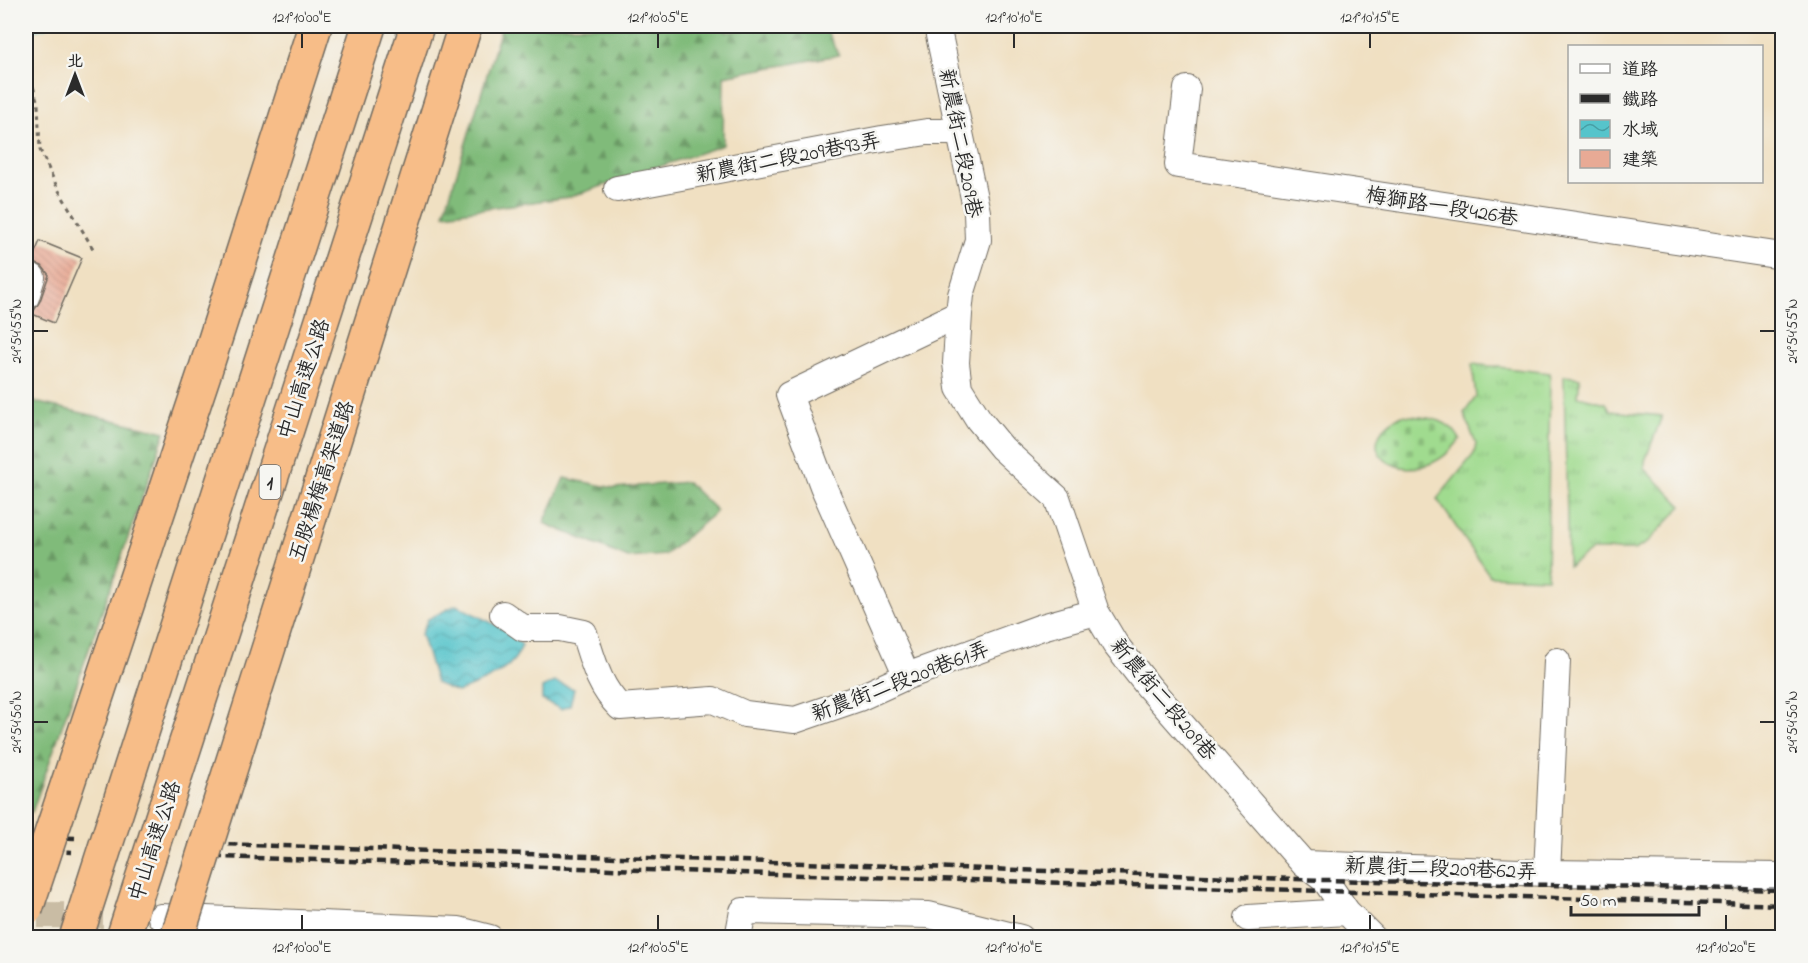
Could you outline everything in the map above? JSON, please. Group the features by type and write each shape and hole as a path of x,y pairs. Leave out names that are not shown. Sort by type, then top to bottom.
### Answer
{"highway":[{"path":"30,913 315,26"},
{"name":"中山高速公路","path":"76,938 369,26"},
{"name":"中山高速公路","path":"123,938 417,26"},
{"name":"五股楊梅高架道路","path":"169,927 465,26"}],"street":[{"name":"新農街二段209巷","path":"937,26 977,212 978,240 962,295 959,314 956,363 959,388 979,420 1002,448 1057,498 1096,612 1115,644 1148,686 1304,864 1325,880 1347,912 1371,937"},
{"name":"梅獅路一段426巷","path":"1187,88 1178,165 1782,256"},
{"name":"新農街二段209巷93弄","path":"617,189 882,139 927,132 959,132"},
{"path":"907,676 823,486 789,395 959,314"},
{"name":"新農街二段209巷61弄","path":"503,614 524,628 560,628 584,633 602,685 620,707 713,700 745,714 795,720 859,698 907,676 1042,627 1096,612"},
{"name":"新農街二段209巷62弄","path":"1304,864 1547,873 1557,661"},
{"path":"1547,873 1782,876"},
{"path":"738,938 744,911 929,915 1021,938"},
{"path":"1248,918 1347,912"},
{"path":"169,927 459,930 490,938"}],"path":[{"path":"26,61 38,104 40,150 57,189 95,252"}],"green space":[{"path":"502,26 727,26 726,32 776,26 824,26 839,55 724,76 723,145 570,197 444,214"},
{"path":"1472,364 1550,373 1547,578 1490,576 1437,499 1474,454 1476,444 1464,413 1476,397"},
{"path":"1564,376 1580,378 1578,396 1606,403 1610,411 1662,416 1645,461 1645,469 1682,506 1647,543 1634,550 1592,550 1568,567"},
{"path":"26,400 165,432 32,812 26,812"},
{"path":"1402,415 1442,422 1455,431 1460,439 1442,457 1424,466 1405,467 1390,463 1380,454 1377,442 1384,429"},
{"path":"564,478 614,488 687,482 717,511 665,555 628,558 544,523"}],"water":[{"path":"456,605 506,630 522,645 518,655 504,670 457,692 436,683 421,634 428,619"},
{"path":"555,682 574,689 570,705 561,709 542,700 542,688"}],"building":[{"path":"40,241 82,258 54,323 32,314 40,301 49,275 42,266 31,262"}],"waterway":[{"path":"26,30 45,26"}],"tunnel":[{"path":"38,915 146,916"}],"railway":[{"path":"26,836 75,838"},
{"path":"188,843 1325,880 1782,890"},
{"path":"26,850 72,852"},
{"path":"187,856 1782,905"}]}
